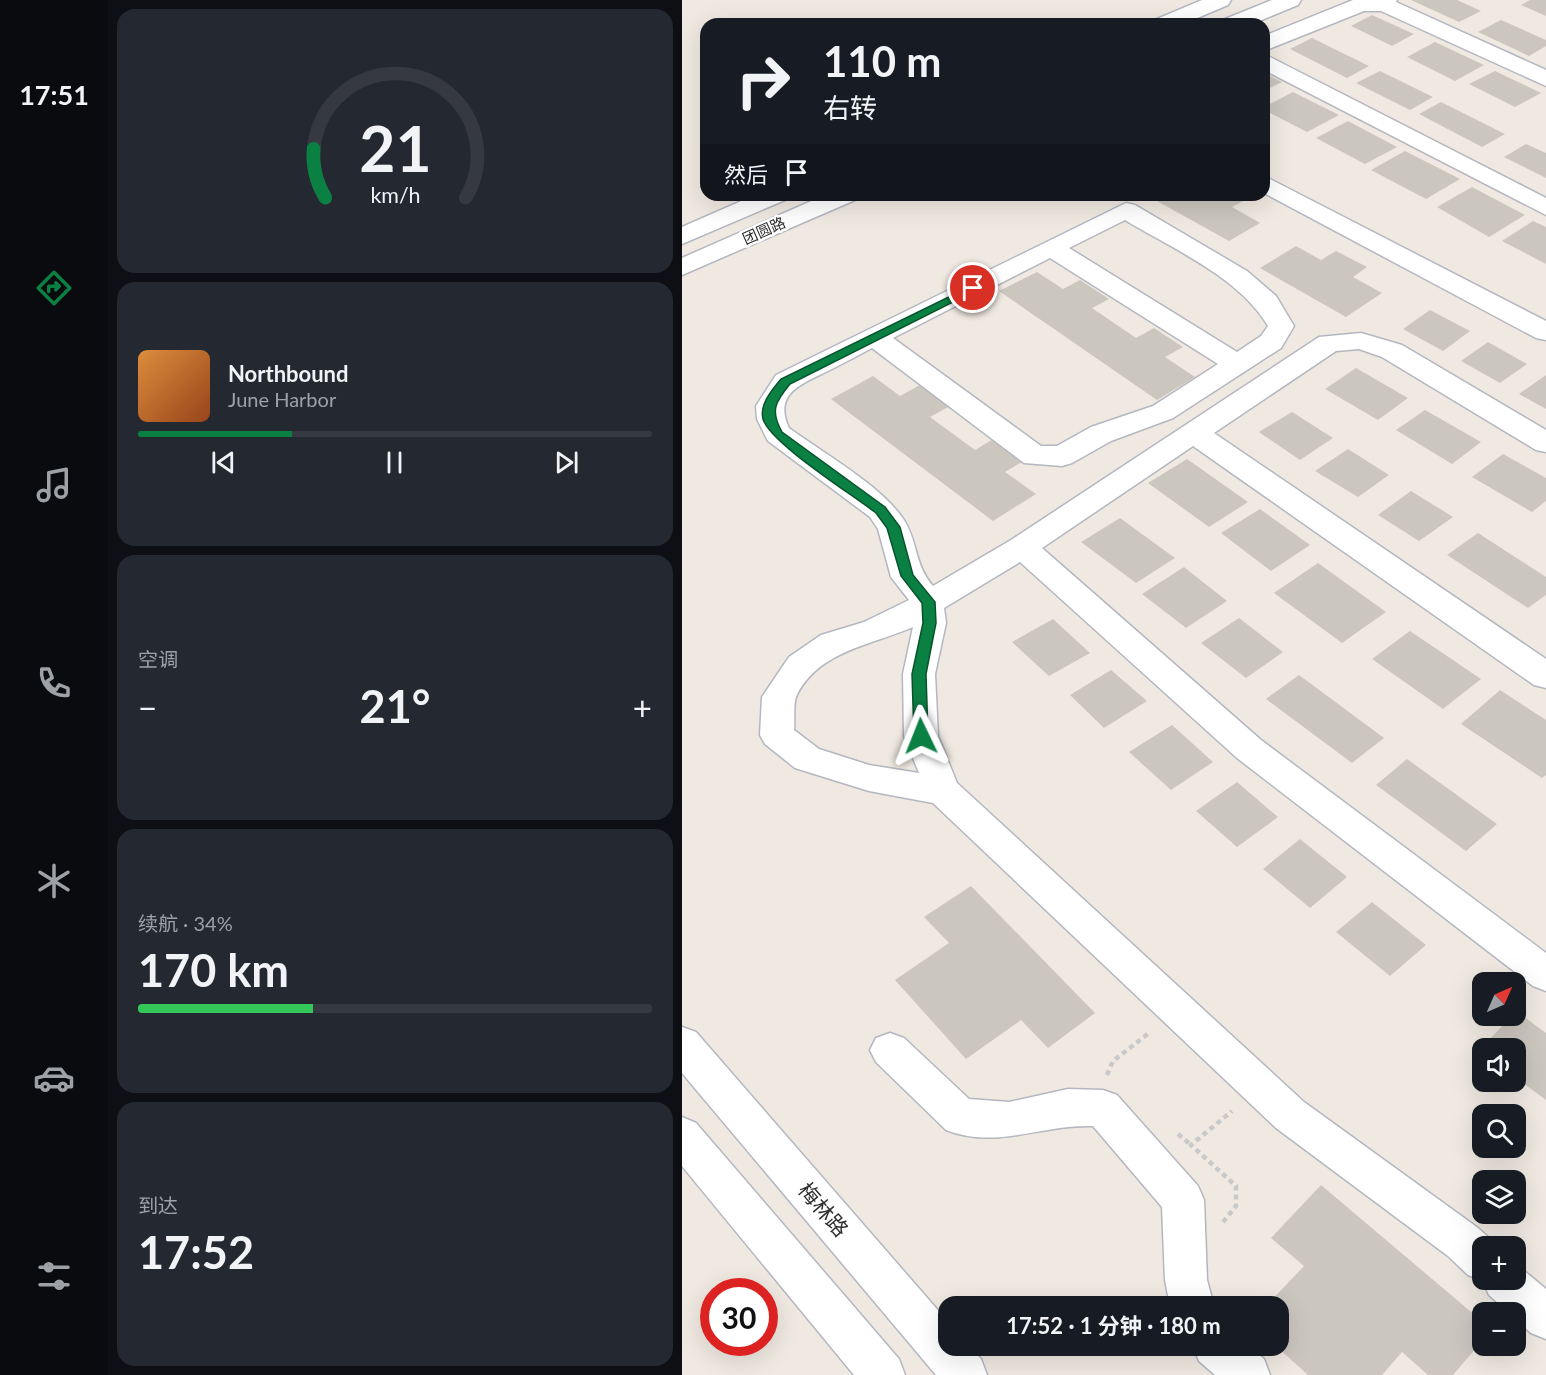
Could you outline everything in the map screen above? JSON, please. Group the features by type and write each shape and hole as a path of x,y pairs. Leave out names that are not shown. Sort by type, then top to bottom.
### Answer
{"street":[{"path":"1179,18 1220,0"},
{"path":"1247,18 1290,0"},
{"path":"1270,42 1361,5 1386,2 1546,79"},
{"path":"1270,64 1546,208"},
{"path":"1270,186 1546,332"},
{"name":"团圆路","path":"682,236 762,201"},
{"name":"团圆路","path":"682,267 832,201"},
{"path":"876,338 1034,456 1062,456 1101,434 1163,412 1271,342 1281,326 1267,302 1238,277 1126,210 876,338 786,381 772,398 768,418 778,434 881,510 894,527 907,576 928,602 930,623 919,674 921,736 943,791 1290,1115 1472,1251"},
{"path":"1051,248 1237,364"},
{"path":"943,791 869,778 807,759 777,735 779,697 801,665 832,643 874,631 906,617 1022,547 1329,343 1361,341 1392,351 1546,443"},
{"path":"1194,433 1335,533 1546,676"},
{"path":"1022,547 1249,749 1546,975"},
{"name":"梅林路","path":"682,1044 965,1375"},
{"path":"890,1050 960,1117 1009,1120 1068,1107 1103,1108 1183,1200 1186,1280 1190,1296"},
{"path":"682,1136 883,1375"},
{"path":"1515,1290 1546,1317"},
{"path":"1226,1356 1248,1375"}],"path":[{"path":"1103,1108 1106,1079 1113,1061 1178,1011"},
{"path":"1183,1234 1218,1228 1236,1206 1236,1186 1191,1145 1260,1087"}],"building":[{"path":"1411,0 1457,0 1481,11 1459,22"},
{"path":"1530,0 1546,0 1546,16 1521,5"},
{"path":"1372,15 1414,34 1392,46 1351,26"},
{"path":"1501,20 1546,40 1546,46 1529,56 1478,32"},
{"path":"1312,38 1369,66 1347,78 1290,49"},
{"path":"1435,42 1484,65 1455,81 1407,57"},
{"path":"1380,71 1433,97 1410,110 1356,83"},
{"path":"1495,71 1541,93 1515,107 1469,84"},
{"path":"1270,76 1282,82 1270,88"},
{"path":"1293,92 1339,115 1307,132 1270,113 1270,104"},
{"path":"1441,102 1505,134 1482,147 1419,114"},
{"path":"1348,121 1397,147 1365,164 1316,138"},
{"path":"1526,144 1546,153 1546,178 1504,157"},
{"path":"1405,151 1460,179 1426,199 1371,170"},
{"path":"1472,187 1525,215 1489,237 1437,207"},
{"path":"1157,201 1243,201 1232,207 1260,223 1229,241"},
{"path":"1533,221 1546,227 1546,264 1502,241"},
{"path":"1296,246 1321,260 1336,251 1367,267 1353,277 1382,293 1346,317 1260,268"},
{"path":"1037,272 1063,289 1080,280 1109,299 1092,308 1136,338 1154,328 1183,347 1165,357 1195,377 1157,400 999,291"},
{"path":"1430,310 1470,331 1443,351 1403,329"},
{"path":"1488,342 1527,364 1500,383 1461,361"},
{"path":"1356,368 1408,398 1378,420 1325,389"},
{"path":"1546,375 1546,409 1519,394"},
{"path":"873,376 900,396 920,385 950,406 930,417 975,450 995,438 1025,460 1005,472 1036,494 993,521 831,399"},
{"path":"1425,410 1481,442 1452,464 1396,430"},
{"path":"1292,412 1333,438 1300,460 1259,432"},
{"path":"1348,449 1389,475 1358,497 1315,471"},
{"path":"1503,454 1546,478 1546,501 1532,512 1472,477"},
{"path":"1187,459 1248,502 1209,527 1148,483"},
{"path":"1411,491 1453,517 1419,541 1378,515"},
{"path":"1260,509 1310,545 1271,571 1221,533"},
{"path":"1120,518 1175,558 1136,583 1081,542"},
{"path":"1478,533 1546,577 1546,595 1528,608 1447,555"},
{"path":"1318,563 1386,612 1342,643 1274,593"},
{"path":"1184,567 1227,601 1186,628 1142,594"},
{"path":"1239,618 1283,652 1246,678 1201,643"},
{"path":"1053,619 1090,653 1049,676 1012,642"},
{"path":"1410,631 1481,679 1443,709 1372,659"},
{"path":"1111,670 1147,701 1104,728 1070,695"},
{"path":"1299,675 1384,738 1352,763 1266,699"},
{"path":"1500,690 1546,720 1546,775 1542,778 1461,724"},
{"path":"1172,725 1213,762 1171,790 1129,752"},
{"path":"1407,759 1497,824 1466,851 1376,785"},
{"path":"1237,782 1278,817 1237,847 1196,811"},
{"path":"1300,839 1347,877 1310,908 1263,869"},
{"path":"971,886 1095,1013 1048,1048 1021,1020 966,1059 895,980 949,943 924,917"},
{"path":"1372,902 1426,945 1390,976 1336,932"},
{"path":"1526,1018 1546,1033 1546,1100 1526,1085 1526,1038 1491,1038 1502,1026 1526,1026"},
{"path":"1321,1185 1472,1313 1472,1353 1453,1375 1428,1375 1402,1352 1382,1375 1308,1375 1287,1356 1289,1356 1289,1296 1276,1296 1304,1266 1271,1238"}],"route":[{"path":"921,736 919,674 930,623 928,602 907,576 894,527 881,510 778,434 768,418 772,398 786,381 973,288"}]}
